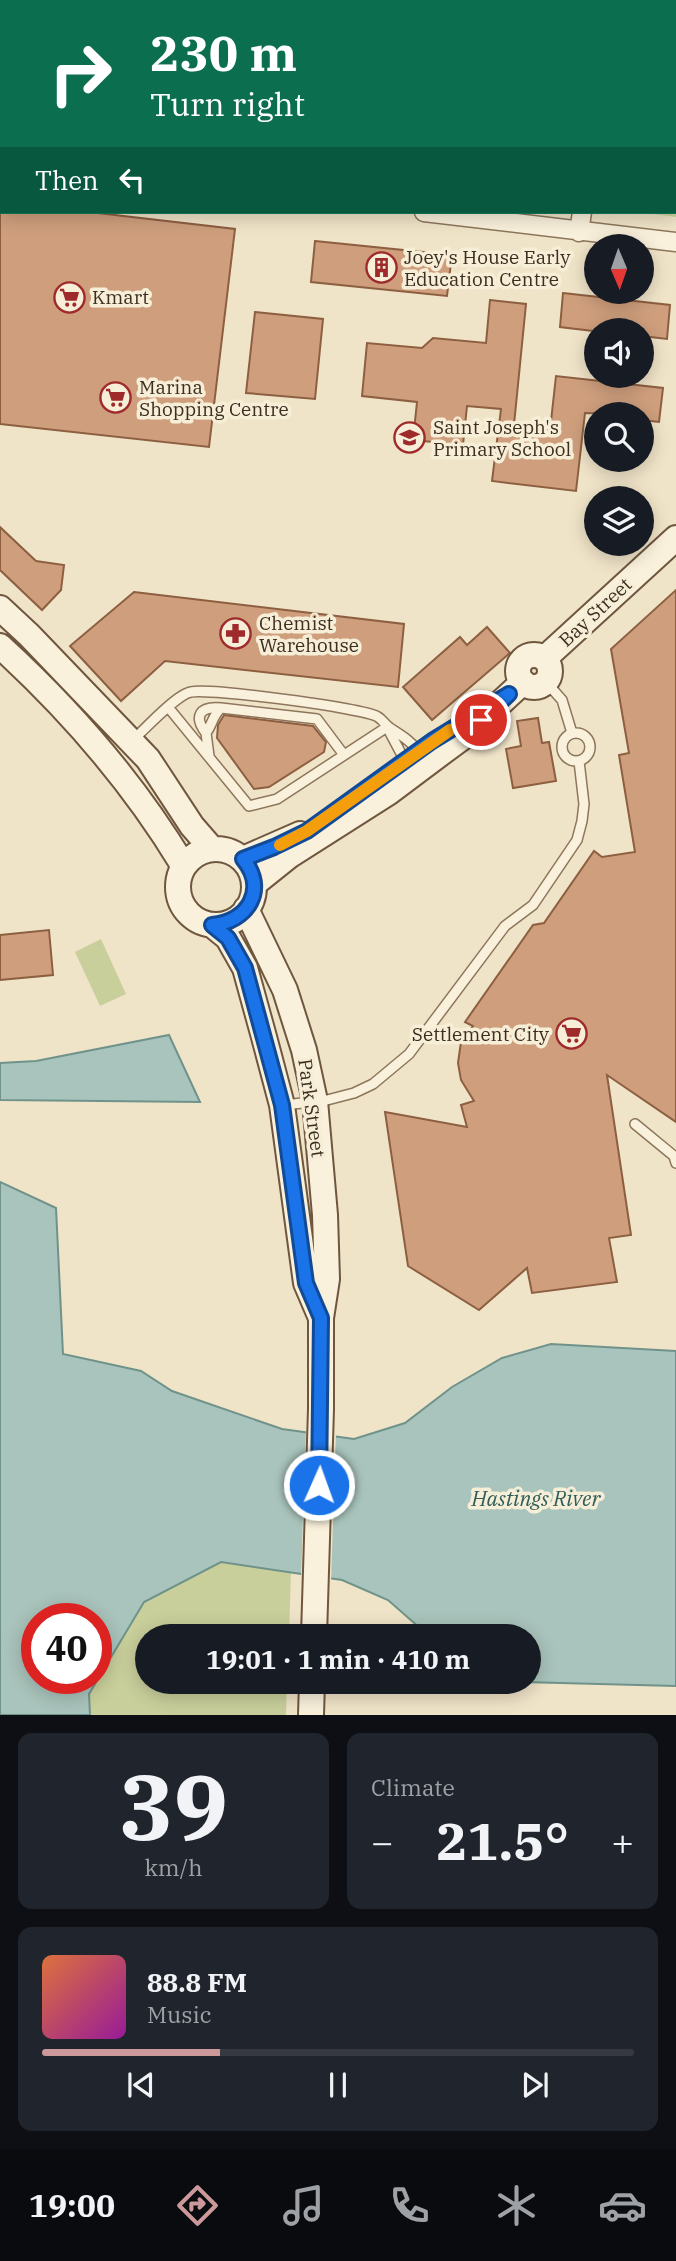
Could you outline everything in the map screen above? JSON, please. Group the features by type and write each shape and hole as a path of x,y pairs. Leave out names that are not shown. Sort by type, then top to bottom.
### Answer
{"street":[{"path":"440,214 676,242"},
{"path":"579,232 582,214"},
{"name":"Bay Street","path":"254,884 289,856 388,793 467,734 530,679 676,538"},
{"path":"0,608 148,759 192,826 212,849"},
{"path":"0,646 68,714 109,760 147,808 183,865"},
{"name":"Bay Street","path":"243,859 307,831 412,756 530,679"},
{"path":"212,849 232,852 243,859 252,870 253,897 237,918 225,924 212,925 199,921 181,904 177,891 178,877 183,865 193,855 212,849"},
{"name":"Park Street","path":"246,909 285,990 304,1050 315,1101 325,1215 327,1279 321,1318 314,1624"},
{"name":"Park Street","path":"212,925 228,938 245,968 282,1105 306,1283 321,1318"},
{"path":"312,1694 312,1715"}],"lane":[{"path":"530,679 562,700 572,733"},
{"path":"132,741 167,707 189,691 234,693 377,716 412,756"},
{"path":"167,707 249,806 277,799 387,727"},
{"path":"209,757 206,733 211,727 213,715 221,708 317,719 344,755"},
{"path":"387,727 404,735 412,756"},
{"path":"572,733 582,734 591,746 587,756 579,761 567,758 561,747 566,736 572,733"},
{"path":"282,1105 354,1093 373,1084 410,1054 505,926 533,905 576,841 584,804 579,761"},
{"path":"635,1124 674,1156 676,1163"}],"green space":[{"path":"654,214 676,214 676,217"},
{"path":"101,939 126,994 100,1006 75,952"},
{"path":"221,1562 291,1572 289,1624 135,1624 135,1694 287,1694 286,1715 90,1715 89,1694 112,1694 112,1655 144,1601"}],"water":[{"path":"169,1035 200,1102 0,1100 0,1063 36,1061"},
{"name":"Hastings River","path":"0,1182 56,1208 63,1354 141,1371 172,1391 282,1429 354,1439 405,1423 452,1387 502,1358 551,1344 676,1351 676,1686 541,1682 541,1624 415,1624 388,1600 342,1580 221,1562 144,1602 112,1656 112,1603 21,1603 21,1694 89,1694 90,1715 0,1715"}],"pier":[{"path":"306,1429 336,1433 331,1582 301,1577"}],"building":[{"path":"0,214 106,214 235,229 209,447 0,424"},
{"name":"Joey's House Early Education Centre","path":"315,241 452,255 447,296 311,282"},
{"path":"563,293 584,295 584,304 670,305 667,339 654,337 654,318 584,318 584,330 560,327"},
{"path":"490,300 526,304 514,425 550,430 556,376 584,379 584,388 663,388 659,422 654,421 654,402 584,402 576,491 492,481 501,409 467,406 463,445 413,440 417,402 362,396 367,343 422,348 433,338 486,343"},
{"path":"255,312 323,319 315,399 246,393"},
{"path":"0,527 36,561 64,565 61,590 42,610 0,570"},
{"name":"Settlement City","path":"676,590 676,1122 607,1075 631,1235 609,1238 617,1282 532,1293 527,1268 479,1310 408,1266 385,1112 467,1127 461,1105 474,1101 461,1080 458,1063 461,1042 473,1026 465,1022 533,925 544,923 594,851 602,857 635,852 619,755 629,753 611,649"},
{"path":"134,592 404,624 398,687 165,661 121,701 70,646"},
{"path":"487,627 510,653 432,720 403,687 460,637 467,645"},
{"path":"224,715 313,726 326,742 324,752 269,787 254,789 217,738 218,725"},
{"path":"538,718 542,743 549,742 556,781 513,788 506,749 521,746 517,721"},
{"path":"49,930 53,975 0,980 0,935"}],"slow traffic":[{"path":"280,845 307,831 450,730"}],"place":[{"name":"Joey's House Early Education Centre","path":"381,268"},
{"name":"Kmart","path":"69,297"},
{"name":"Marina Shopping Centre","path":"116,398"},
{"name":"Saint Joseph's Primary School","path":"410,438"},
{"name":"Chemist Warehouse","path":"236,634"},
{"name":"Settlement City","path":"572,1034"}],"route":[{"path":"319,1485 321,1318 306,1283 282,1105 245,968 228,938 212,925 225,924 237,918 253,897 252,870 243,859 307,831 432,741 509,694 481,720"}]}
